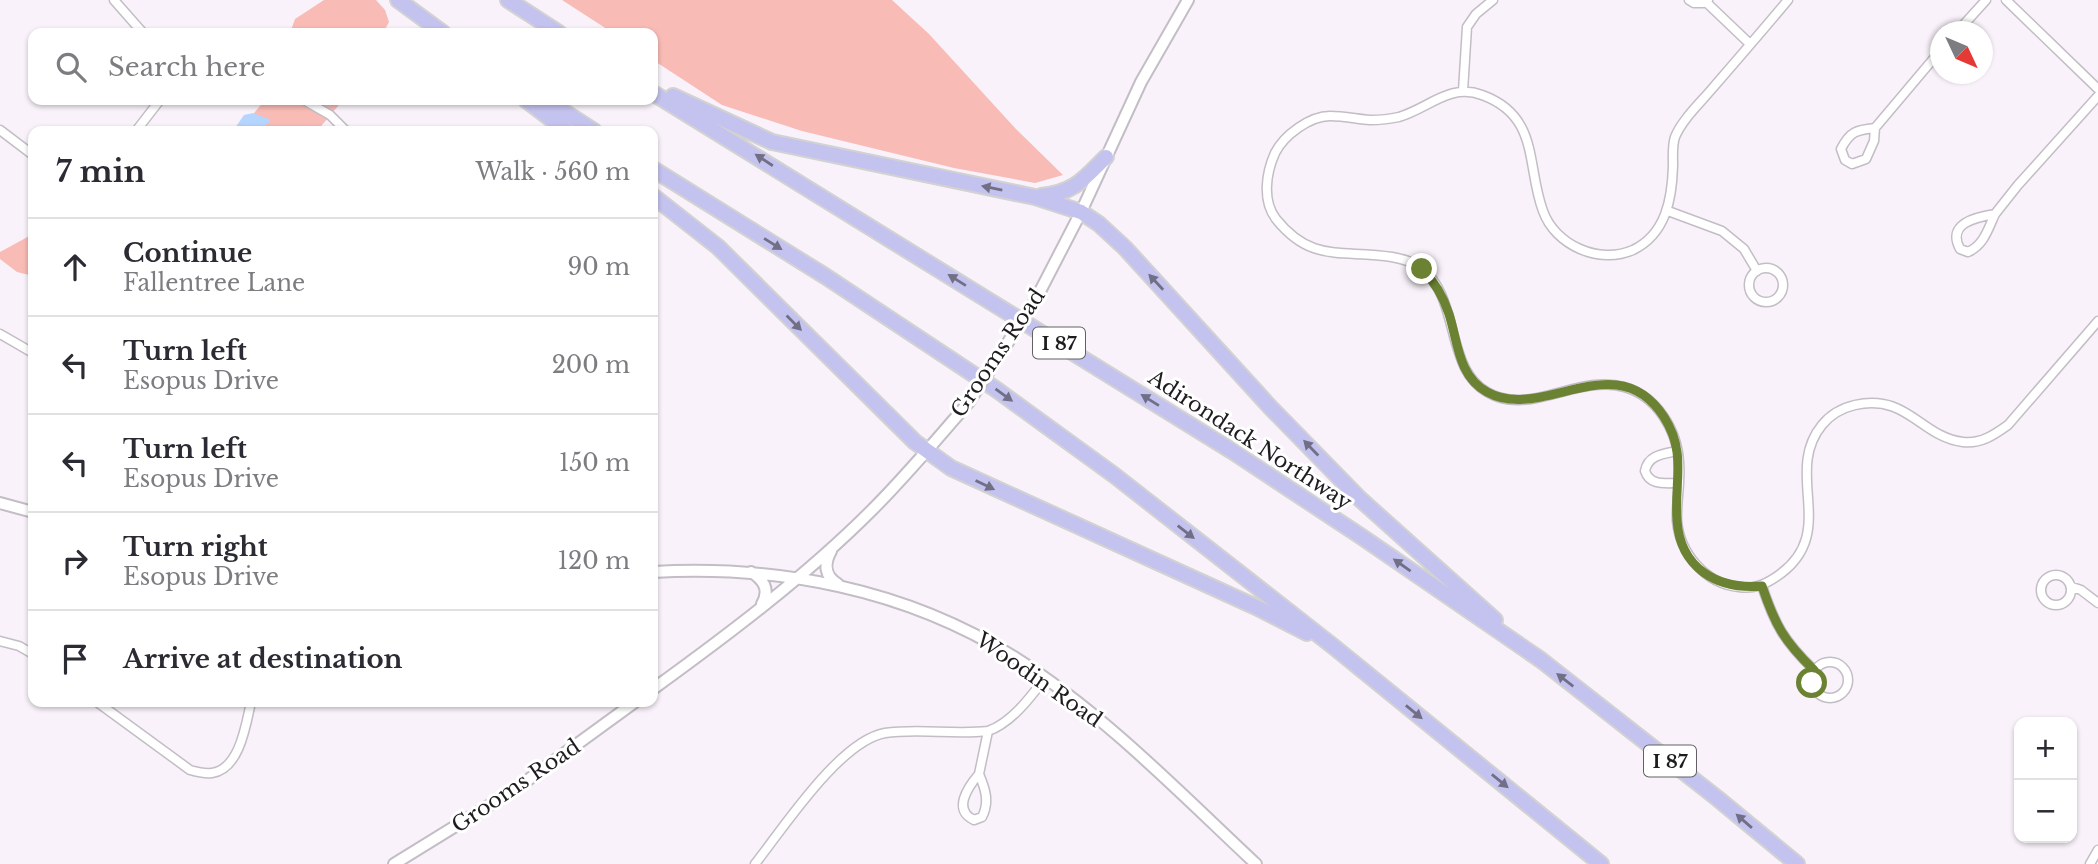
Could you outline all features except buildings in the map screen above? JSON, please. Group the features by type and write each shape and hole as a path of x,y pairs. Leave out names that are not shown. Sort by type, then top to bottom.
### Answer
{"highway":[{"path":"398,0 436,28"},
{"path":"508,0 551,28"},
{"path":"658,88 772,142 1035,197 1081,212 1125,248 1270,407 1360,499 1541,660"},
{"name":"Adirondack Northway","path":"658,96 1232,451 1541,660 1797,864"},
{"path":"533,105 560,126"},
{"path":"554,105 586,126"},
{"path":"1035,197 1067,192 1107,157"},
{"path":"658,172 825,276 997,390 1114,475 1334,647 1601,864"},
{"path":"658,200 718,247 926,452 989,487 1256,607 1334,647"}],"street":[{"path":"114,0 139,28"},
{"name":"Grooms Road","path":"658,685 835,545 872,510 969,402 1035,301 1081,212 1148,69 1188,0"},
{"path":"1463,91 1467,27 1476,14 1493,0"},
{"path":"1689,0 1694,3 1707,1 1750,44"},
{"path":"1788,0 1693,111 1676,135 1673,143 1672,189 1668,211 1657,230 1632,250 1595,254 1570,244 1552,227 1542,209 1529,142 1516,121 1494,101 1463,91 1444,95 1401,117 1370,120 1321,117 1293,132 1279,145 1272,159 1267,189 1272,215 1292,237 1305,246 1330,253 1387,256 1406,260 1422,269 1436,284 1445,303 1465,368 1472,379 1488,392 1500,398 1523,400 1598,384 1621,386 1641,395 1656,407 1674,436 1677,451 1677,519 1680,541 1697,567 1714,580 1734,587 1762,586 1786,570 1799,557 1808,535 1810,506 1806,470 1811,443 1824,423 1844,408 1869,402 1888,403 1947,438 1966,442 1990,438 2008,425 2098,321"},
{"path":"1967,21 1986,0"},
{"path":"2006,0 2098,89"},
{"path":"1875,128 1861,130 1847,138 1841,149 1845,160 1852,164 1866,159 1874,141 1875,128 1930,64"},
{"path":"1995,215 1970,219 1958,228 1956,238 1960,248 1968,252 1981,243 1995,215 2018,185 2098,96"},
{"path":"140,126 156,105"},
{"path":"313,105 330,115 341,126"},
{"path":"0,130 28,151"},
{"path":"1668,211 1722,231 1744,249 1757,271"},
{"path":"1771,269 1779,275 1782,288 1774,299 1766,302 1753,296 1749,283 1757,271 1771,269"},
{"path":"0,334 28,350"},
{"path":"1677,451 1650,459 1645,471 1648,479 1653,482 1679,483"},
{"path":"0,503 28,511"},
{"path":"835,545 826,568 828,577 841,585"},
{"name":"Woodin Road","path":"658,572 701,569 797,577 841,585 892,600 955,624 1045,678 1124,740 1256,864"},
{"path":"751,572 761,578 766,587 766,597 760,607"},
{"path":"1762,586 1780,632 1791,648 1814,670"},
{"path":"2072,587 2081,590 2098,603"},
{"path":"0,641 28,651"},
{"path":"1825,662 1839,663 1847,674 1844,691 1832,698 1819,694 1812,683 1814,670 1825,662"},
{"path":"755,864 837,761 859,743 885,733 988,731 997,728 1031,696 1045,678"},
{"path":"104,707 190,770 205,773 219,771 233,758 247,723 250,707"},
{"name":"Grooms Road","path":"394,864 514,790 628,707"},
{"path":"979,774 986,804 982,817 974,820 966,816 963,805 968,788 979,774 988,731"},
{"path":"2090,864 2098,850"}],"shaded area":[{"path":"324,0 376,0 385,10 389,22 386,28 292,28 295,19"},
{"path":"562,0 892,0 929,34 1015,128 1063,175 1035,183 954,168 802,131 722,105 658,63 658,28 605,28"},
{"path":"261,105 339,105 321,126 243,126"},
{"path":"28,237 28,275 17,272 0,259 0,252"}],"water":[{"path":"253,113 269,119 270,123 266,126 236,126 244,115"}],"route":[{"path":"1422,269 1436,284 1449,313 1465,368 1482,389 1500,398 1523,400 1564,390 1608,384 1632,390 1656,407 1674,436 1679,461 1677,519 1680,541 1697,567 1714,580 1734,587 1762,586 1780,632 1791,648 1814,670 1812,683"}]}
